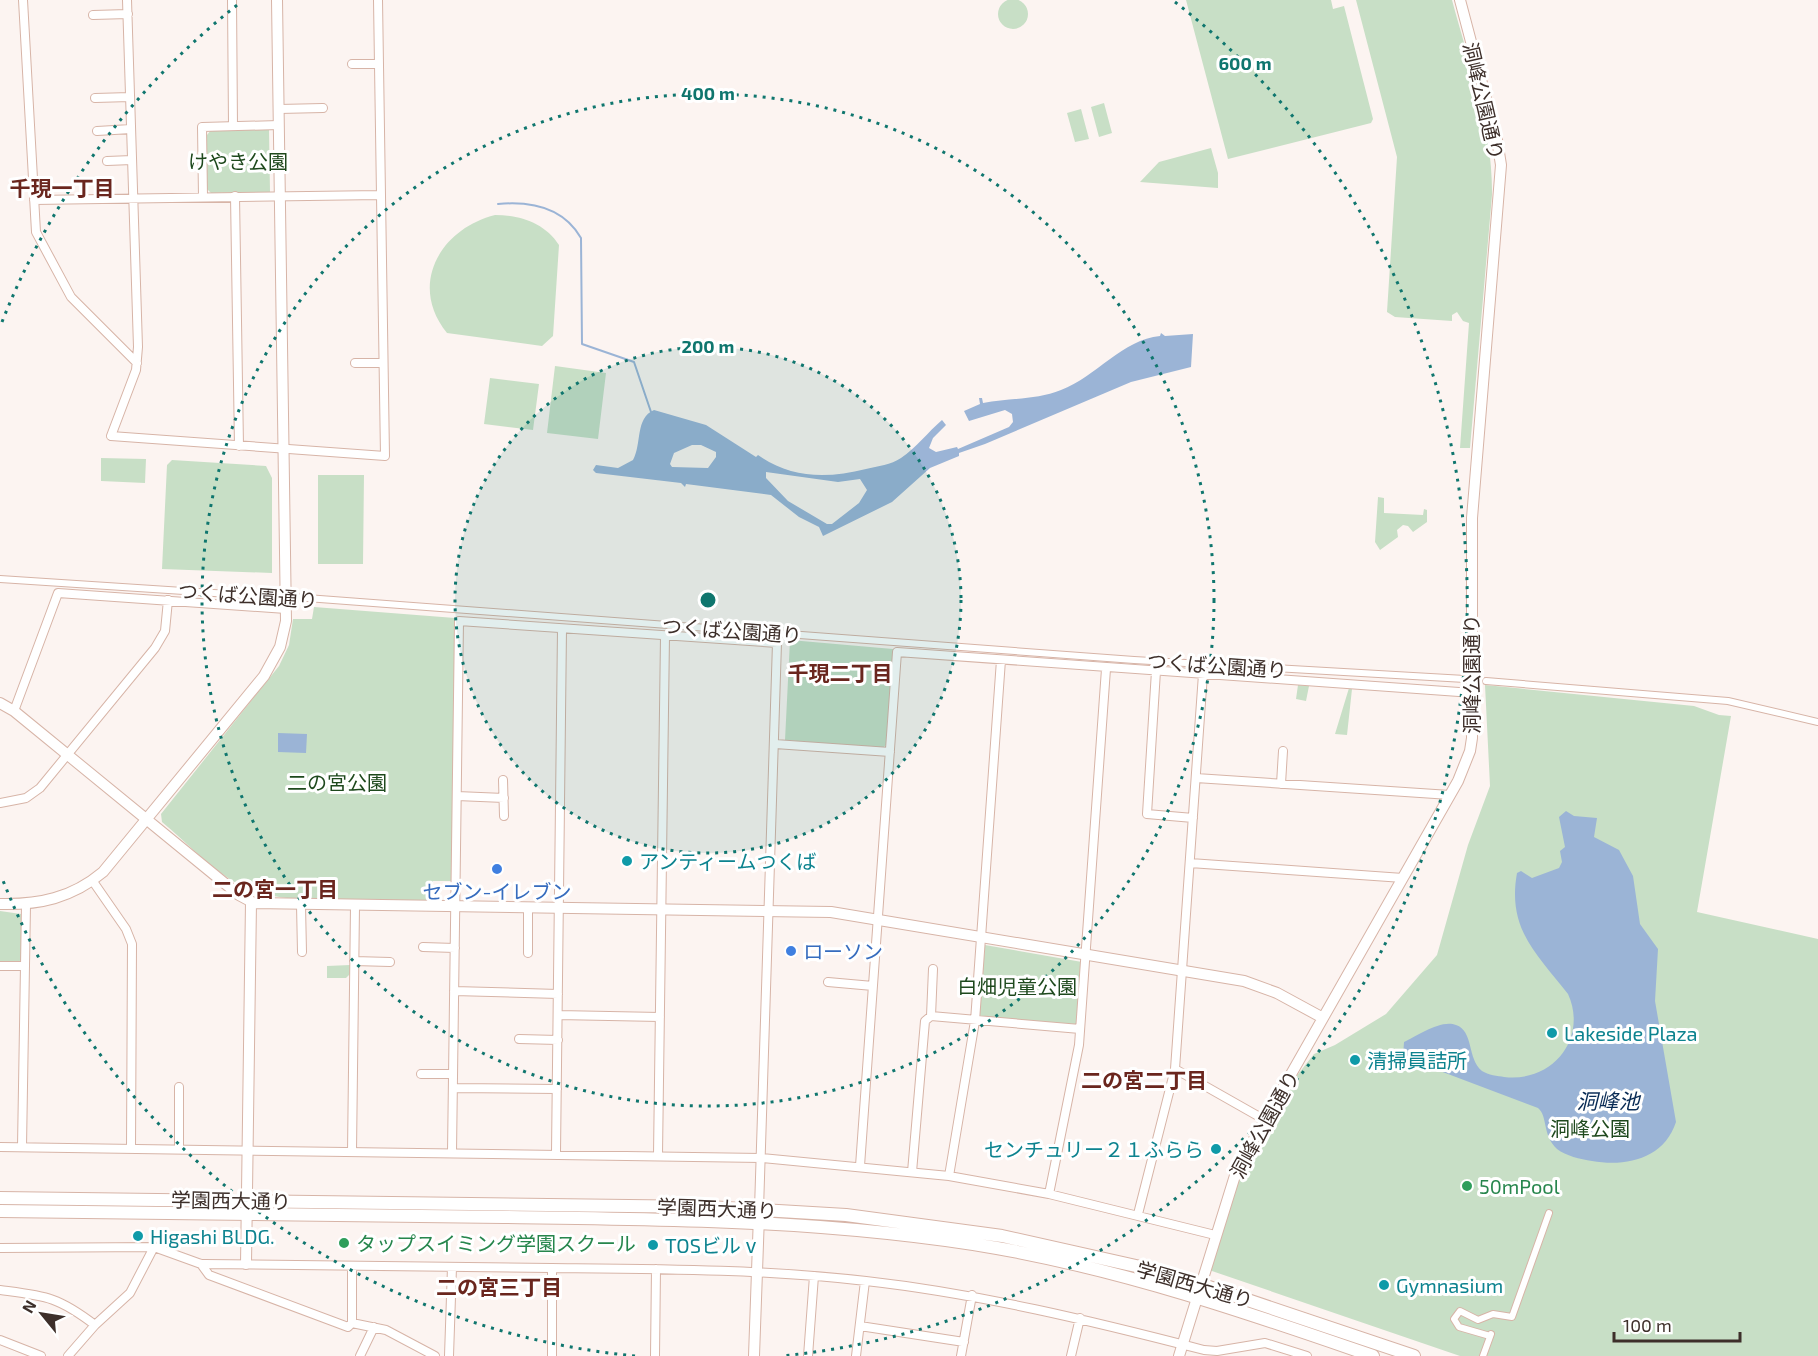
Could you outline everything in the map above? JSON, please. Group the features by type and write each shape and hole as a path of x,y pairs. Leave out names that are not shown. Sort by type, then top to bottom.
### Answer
{"main road":[{"name":"学園西大通り","path":"0,1198 248,1201 868,1217 1002,1236 1088,1254 1414,1356"},
{"name":"学園西大通り","path":"0,1211 759,1215"},
{"name":"学園西大通り","path":"1199,1290 1373,1356"}],"street":[{"path":"23,0 36,232 71,297 137,363"},
{"path":"127,0 137,363 111,436 385,456 378,0"},
{"path":"232,0 233,126"},
{"path":"0,904 26,905 58,898 92,880 113,861 264,676 280,647 286,609 277,0"},
{"name":"洞峰公園通り","path":"1179,1356 1233,1178 1450,795 1470,751 1473,693 1472,518 1501,165 1497,140 1460,0"},
{"path":"93,15 128,14"},
{"path":"352,64 379,64"},
{"path":"95,98 130,97"},
{"path":"279,109 323,108"},
{"path":"203,197 202,127 279,125"},
{"path":"97,131 131,129"},
{"path":"106,160 132,160"},
{"path":"34,200 380,195"},
{"path":"235,196 238,446"},
{"path":"355,363 383,363"},
{"name":"つくば公園通り","path":"0,579 293,597 1134,660 1465,680"},
{"path":"14,711 58,593 286,609"},
{"path":"0,803 20,800 33,793 68,755 155,648 165,631 168,600"},
{"path":"452,1153 459,621 777,643 754,1356"},
{"path":"556,1154 562,629"},
{"path":"658,1155 664,636"},
{"path":"861,1166 897,652 1106,669 1473,693"},
{"path":"949,1176 975,1021 1001,660"},
{"path":"1048,1194 1080,1029 1106,669"},
{"path":"1155,671 1147,814 1193,818"},
{"path":"1138,1214 1175,1069 1203,674"},
{"path":"1486,681 1728,701 1818,723"},
{"path":"0,703 14,711 251,902 456,908 831,912 1183,969 1260,986 1323,1018"},
{"path":"775,744 890,752"},
{"path":"1281,784 1283,751"},
{"path":"1196,778 1450,795"},
{"path":"503,780 504,816"},
{"path":"457,796 504,798"},
{"path":"1190,863 1403,878"},
{"path":"92,880 126,929 132,944 131,1149"},
{"path":"246,1264 251,902"},
{"path":"22,1147 26,905"},
{"path":"301,905 302,952"},
{"path":"352,1152 355,906"},
{"path":"528,908 528,953"},
{"path":"423,947 455,948"},
{"path":"354,961 390,963"},
{"path":"0,966 25,966"},
{"path":"932,1016 933,969"},
{"path":"828,982 873,986"},
{"path":"454,991 558,994"},
{"path":"558,1015 660,1017"},
{"path":"912,1172 925,1021 932,1016 1080,1029"},
{"path":"519,1039 558,1040"},
{"path":"1175,1069 1265,1120"},
{"path":"421,1074 453,1074"},
{"path":"179,1087 179,1149"},
{"path":"453,1088 557,1089"},
{"path":"0,1147 761,1158 949,1176 1048,1194 1138,1214 1215,1235"},
{"path":"1483,1356 1490,1337 1459,1327 1454,1319 1460,1311 1478,1320 1493,1314 1512,1317 1549,1213"},
{"path":"0,1248 154,1247 201,1264 656,1269 814,1276 972,1295 1080,1318 1182,1345 1217,1351 1265,1343 1307,1356"},
{"path":"69,1356 94,1325 130,1293 154,1247"},
{"path":"201,1264 209,1275 348,1327 352,1323 352,1266"},
{"path":"449,1356 452,1267"},
{"path":"552,1268 552,1356"},
{"path":"655,1356 656,1269"},
{"path":"808,1356 814,1276"},
{"path":"856,1356 865,1281"},
{"path":"0,1290 49,1297 69,1305 94,1325"},
{"path":"961,1356 972,1295"},
{"path":"1071,1356 1080,1318"},
{"path":"352,1323 386,1330 435,1356"},
{"path":"860,1326 964,1342"},
{"path":"360,1356 374,1327"},
{"path":"0,1340 41,1356"}],"green space":[{"path":"1013,-1 1023,4 1028,14 1023,24 1013,29 1003,24 998,14 1003,4"},
{"path":"1186,0 1331,0 1333,9 1344,6 1373,119 1371,123 1228,159"},
{"path":"1356,0 1452,0 1479,96 1489,145 1492,195 1470,448 1460,448 1469,323 1463,321 1457,312 1452,315 1452,321 1395,317 1387,312 1397,157"},
{"path":"1104,103 1112,133 1099,137 1091,107"},
{"path":"1081,109 1089,139 1075,142 1067,113"},
{"name":"けやき公園","path":"269,129 270,192 211,193 207,189 207,135 211,130"},
{"path":"1211,148 1218,173 1218,188 1140,182 1159,162"},
{"path":"495,215 531,222 547,231 559,245 553,336 542,346 447,333 436,315 430,296 431,278 436,261 445,246 459,233 476,222"},
{"path":"555,366 606,373 598,439 547,433"},
{"path":"490,378 539,384 533,430 484,424"},
{"path":"101,458 146,459 145,483 101,481"},
{"path":"172,460 266,466 272,478 272,573 162,569 167,465"},
{"path":"318,475 364,475 363,564 318,564"},
{"path":"1378,497 1384,498 1384,513 1423,515 1424,509 1427,510 1427,522 1413,532 1408,526 1403,525 1397,530 1398,537 1380,550 1375,542"},
{"name":"二の宮公園","path":"314,607 455,618 452,881 433,881 433,900 305,900 257,893 241,886 220,872 162,822 161,814 279,666 289,645 293,619 312,619"},
{"path":"790,640 893,649 887,744 883,748 785,740"},
{"path":"1298,685 1309,686 1306,701 1296,699"},
{"name":"洞峰公園","path":"1485,685 1694,706 1719,715 1731,716 1697,912 1818,939 1818,1356 1460,1356 1209,1270 1234,1187 1291,1083 1314,1054 1335,1045 1386,1014 1437,955 1468,845 1490,786"},
{"path":"1349,688 1352,689 1347,735 1335,734"},
{"path":"0,911 21,914 21,960 17,963 0,963"},
{"name":"白畑児童公園","path":"985,945 1082,962 1077,1023 1073,1026 984,1019 979,1016"},
{"path":"350,965 350,974 346,978 327,978 327,966"}],"water":[{"path":"1161,333 1165,336 1193,334 1191,367 1131,382 959,453 959,456 930,468 892,502 823,536 819,527 799,517 771,495 686,484 685,487 681,483 596,473 593,470 596,465 618,468 633,460 641,425 648,414 654,410 706,425 756,457 758,455 783,468 809,474 851,472 893,462 912,450 942,420 946,425 933,438 929,448 936,452 957,447 958,449 1009,427 1013,422 1012,414 1005,410 969,421 964,411 980,404 979,398 982,398 983,403 1032,397 1061,390 1074,384 1134,344 1160,336","holes":["692,445 701,445 716,452 716,457 708,468 672,467 670,464 674,453","766,472 838,482 860,479 867,490 859,503 832,524 827,524 788,501 766,478"]},
{"path":"278,733 307,734 306,753 278,752"},
{"name":"洞峰池","path":"1566,811 1574,816 1597,818 1594,837 1619,850 1633,876 1640,924 1658,949 1655,1001 1676,1122 1663,1145 1642,1158 1618,1163 1605,1163 1565,1154 1552,1144 1538,1108 1403,1057 1404,1042 1443,1024 1462,1028 1466,1033 1477,1066 1490,1074 1522,1077 1537,1073 1551,1065 1562,1054 1573,1026 1573,1010 1568,994 1535,952 1520,925 1515,893 1517,873 1521,871 1532,878 1559,868 1562,862 1560,851 1565,847 1559,817"}],"waterway":[{"path":"498,204 534,205 545,208 565,219 574,228 581,238 582,344 634,362 651,412"}],"place":[{"name":"アンティームつくば","path":"627,861"},
{"name":"セブン-イレブン","path":"497,869"},
{"name":"ローソン","path":"791,951"},
{"name":"Lakeside Plaza","path":"1552,1033"},
{"name":"清掃員詰所","path":"1355,1060"},
{"name":"センチュリー２１ふらら","path":"1216,1149"},
{"name":"50mPool","path":"1467,1186"},
{"name":"Higashi BLDG.","path":"138,1236"},
{"name":"タップスイミング学園スクール","path":"344,1243"},
{"name":"TOSビルⅴ","path":"653,1245"},
{"name":"Gymnasium","path":"1384,1285"}],"district":[{"name":"千現一丁目","path":"62,187"},
{"name":"千現二丁目","path":"840,672"},
{"name":"二の宮一丁目","path":"275,888"},
{"name":"二の宮二丁目","path":"1144,1079"},
{"name":"二の宮三丁目","path":"499,1286"}]}
